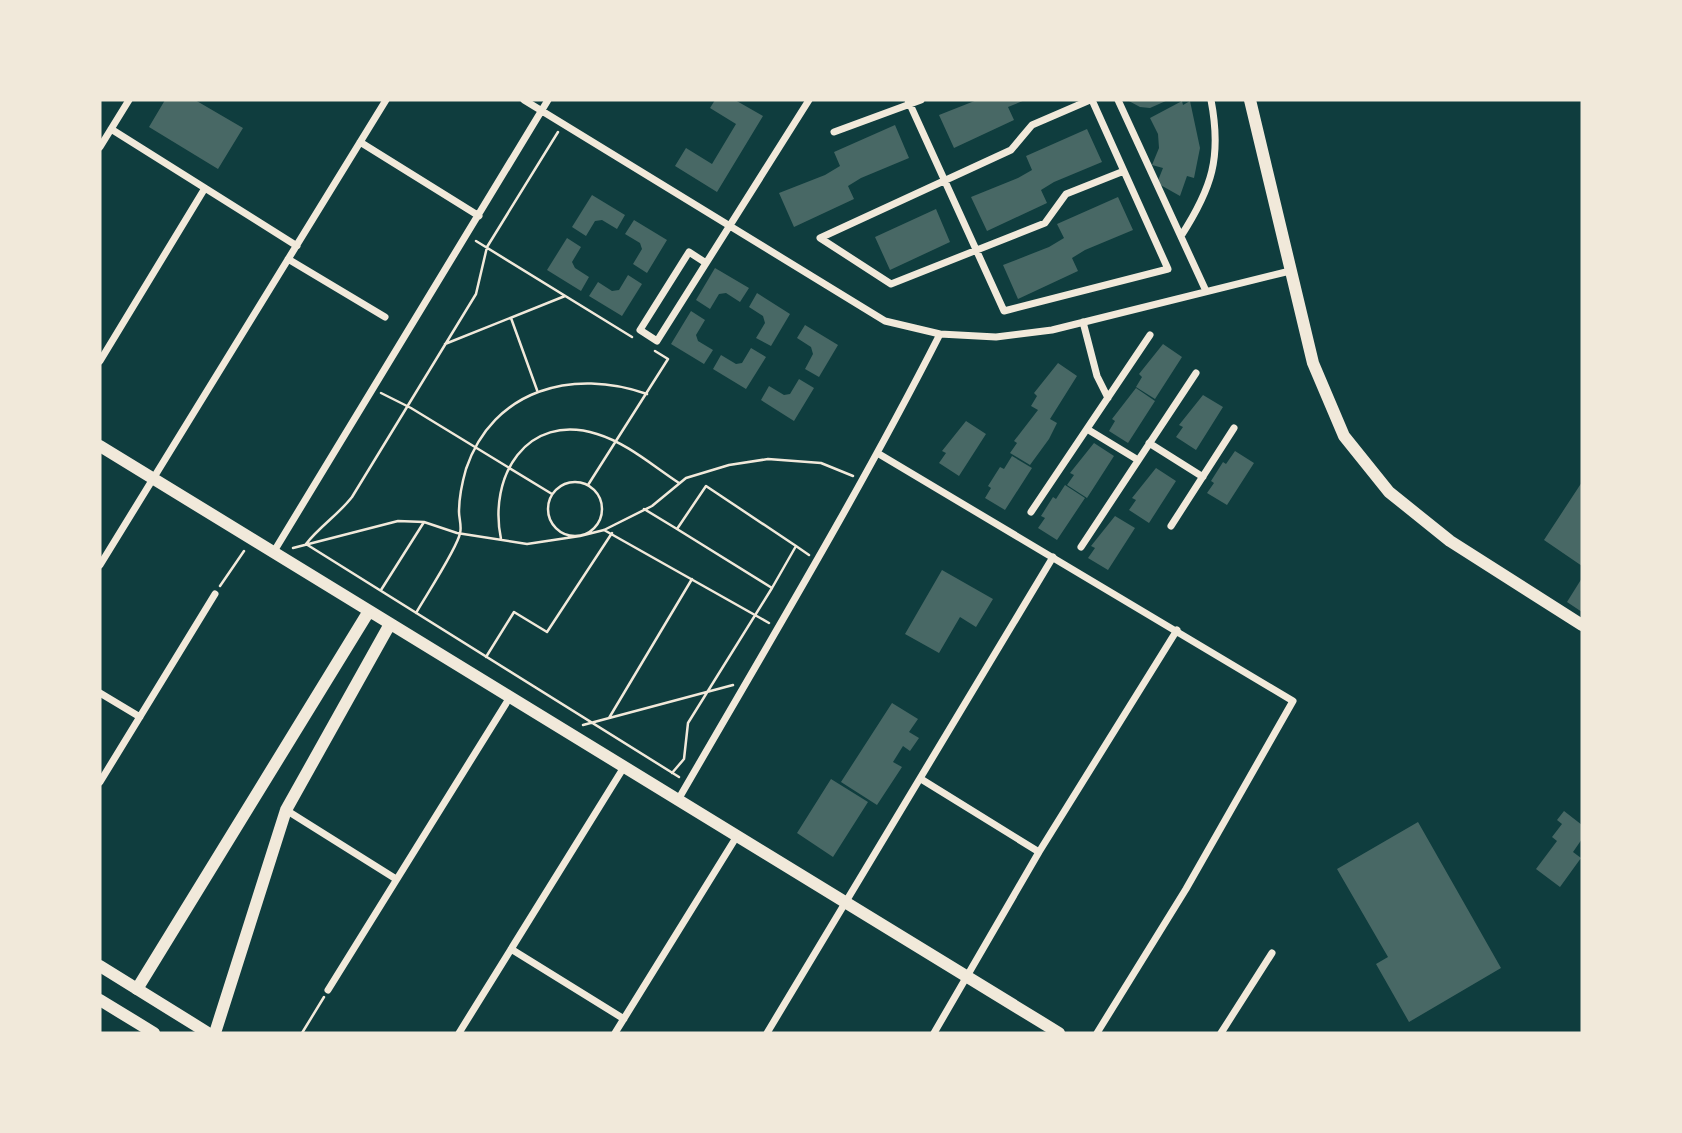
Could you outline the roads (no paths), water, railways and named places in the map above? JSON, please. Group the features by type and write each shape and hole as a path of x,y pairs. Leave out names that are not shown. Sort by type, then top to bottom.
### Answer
{"street":[{"path":"100,147 129,100"},
{"path":"100,565 386,100"},
{"path":"524,100 885,321 940,334 996,337 1083,322 1290,271"},
{"path":"273,553 544,112 548,100"},
{"path":"706,263 689,252 640,330 657,341 809,100"},
{"path":"834,132 909,102 921,100"},
{"path":"909,102 945,180 976,250 1004,311 1168,269 1124,171 1091,100 1032,125 1011,150 945,180 820,237 891,284 976,250 1045,223 1066,194 1124,171"},
{"path":"1118,100 1206,292"},
{"path":"1181,236 1200,207 1214,174 1217,141 1211,100"},
{"path":"1250,100 1313,363 1344,436 1389,492 1450,541 1582,625"},
{"path":"111,129 297,246"},
{"path":"360,142 480,216"},
{"path":"100,361 205,188"},
{"path":"288,259 384,317"},
{"path":"1083,322 1097,376 1108,398"},
{"path":"678,800 878,454 940,334"},
{"path":"1031,512 1150,335"},
{"path":"1080,547 1196,373"},
{"path":"1171,526 1234,428"},
{"path":"1087,429 1138,460"},
{"path":"1149,443 1203,477"},
{"path":"100,446 1059,1033"},
{"path":"878,454 1293,701 1186,889 1097,1033"},
{"path":"767,1033 1053,557"},
{"path":"100,782 215,594"},
{"path":"137,989 369,611"},
{"path":"215,1033 286,810 390,624"},
{"path":"934,1033 1039,852 1177,630"},
{"path":"352,639 367,641 373,654"},
{"path":"100,693 140,717"},
{"path":"328,990 510,697"},
{"path":"459,1033 624,767"},
{"path":"921,779 1039,852"},
{"path":"286,810 396,879"},
{"path":"615,1033 737,836"},
{"path":"511,949 624,1019"},
{"path":"1221,1033 1272,953"},
{"path":"100,966 208,1033"},
{"path":"100,1000 154,1033"}]}
